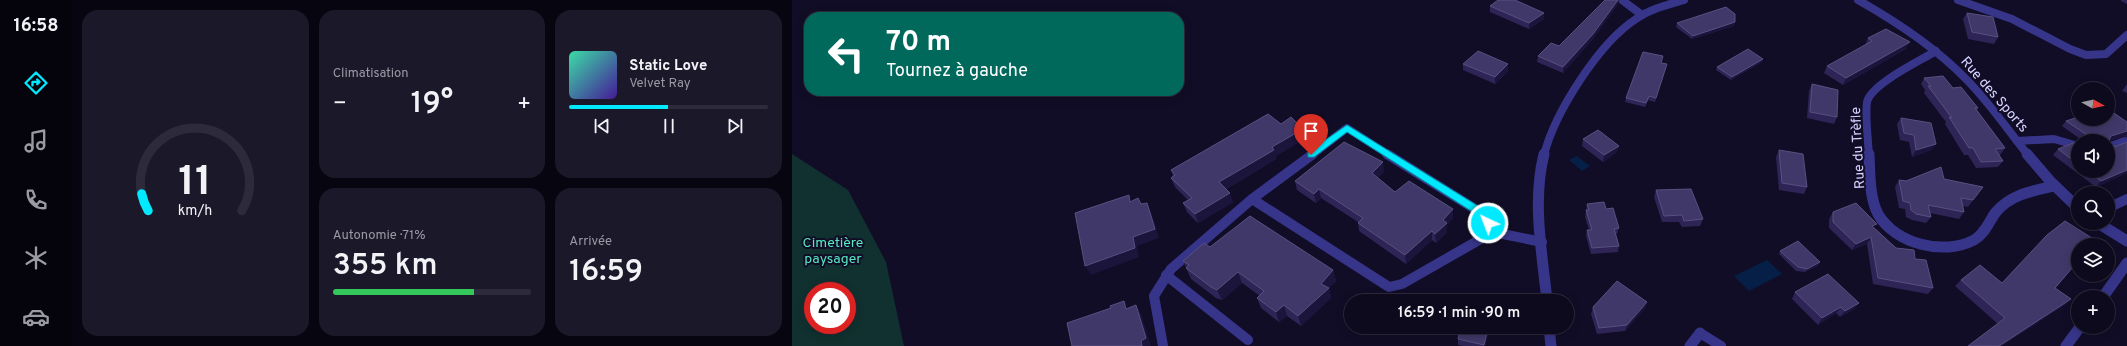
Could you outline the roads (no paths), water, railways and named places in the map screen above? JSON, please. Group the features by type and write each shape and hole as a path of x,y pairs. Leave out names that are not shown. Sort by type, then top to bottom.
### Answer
{"street":[{"path":"1622,0 1642,15"},
{"path":"1546,294 1539,213 1541,168 1549,136 1576,90 1597,59 1617,35 1642,15 1684,0"},
{"name":"Rue des Sports","path":"1858,0 1936,51 1978,92 2054,186 2071,202"},
{"path":"1958,0 2012,19 2070,49 2086,55 2106,54 2127,35"},
{"name":"Rue du Trèfle","path":"1936,51 1882,84 1870,93 1867,102 1871,186 1877,212 1887,225 1913,242 1933,248 1953,246 1972,240 1985,232 1996,212 2006,201 2019,195 2054,186"},
{"path":"2109,230 2127,241"},
{"path":"2108,290 2127,263"},
{"path":"1690,346 1700,333"},
{"path":"1550,334 1551,346"},
{"path":"2066,346 2075,334"}],"lane":[{"path":"1163,346 1154,296 1171,268 1252,199 1347,128 1483,214 1493,232"},
{"path":"2017,141 2054,139 2071,144"},
{"path":"2115,145 2125,141 2127,143"},
{"path":"1252,199 1389,288 1402,284 1493,232 1542,242"},
{"path":"2115,205 2127,199"},
{"path":"1166,275 1248,340"},
{"path":"1700,333 1721,346"}],"water":[{"path":"1577,156 1590,166 1582,171 1569,160"},
{"path":"1767,260 1782,274 1749,291 1734,276"}],"park label":[{"name":"Cimetière paysager","path":"833,250"}]}
